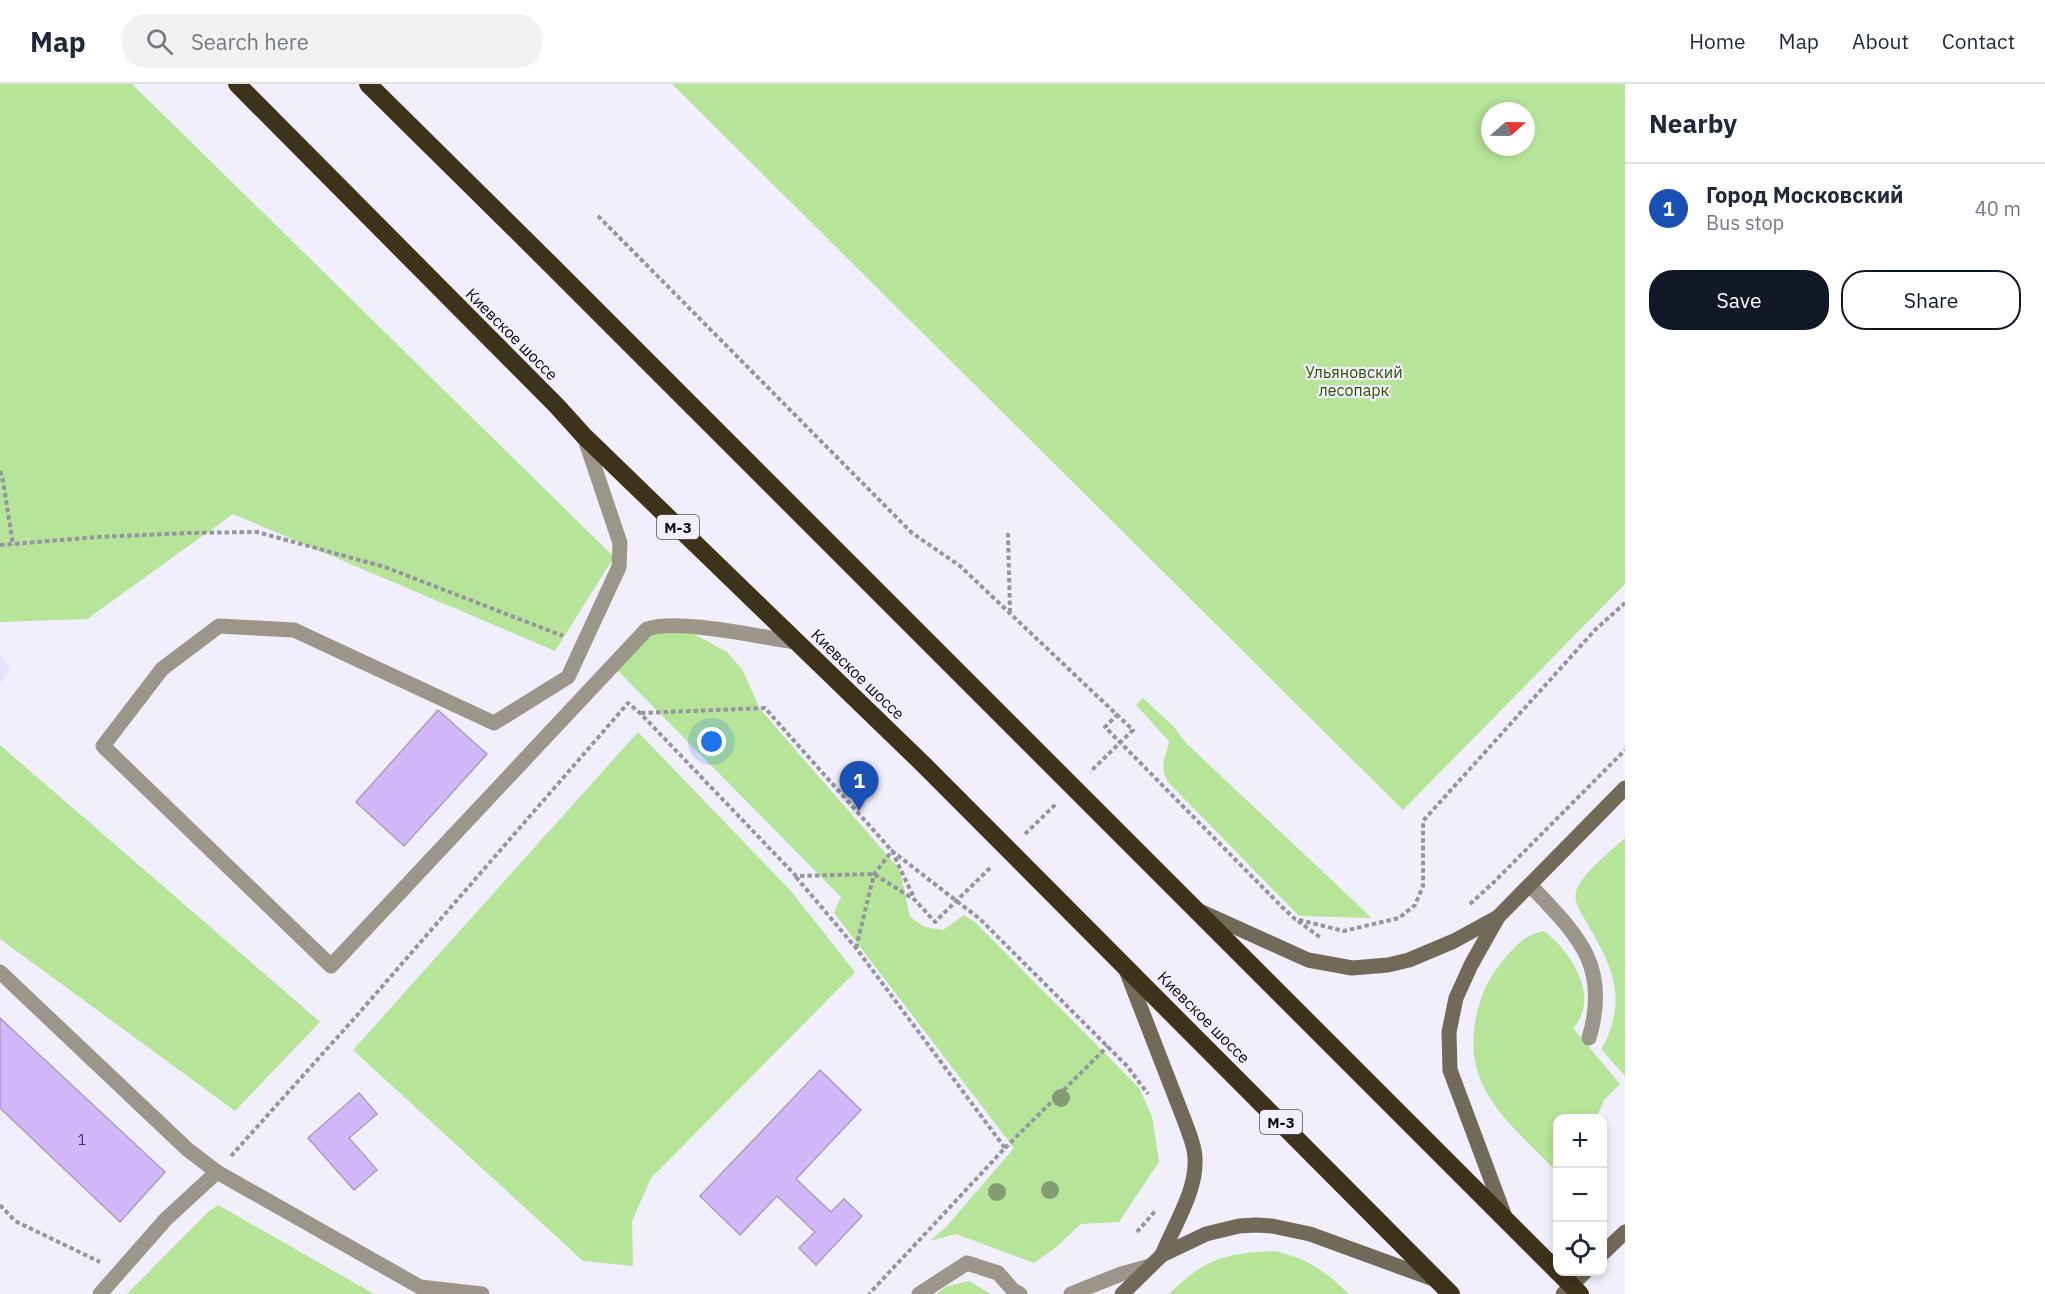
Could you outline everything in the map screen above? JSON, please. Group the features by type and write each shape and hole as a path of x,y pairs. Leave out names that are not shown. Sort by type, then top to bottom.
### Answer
{"highway":[{"name":"Киевское шоссе","path":"237,84 556,405 584,436 924,765 1451,1294"},
{"path":"368,84 1580,1294"}],"main road":[{"path":"1506,1220 1449,1070 1449,1032 1456,998 1471,965 1498,917 1625,788"},
{"path":"1194,907 1308,960 1352,968 1388,965 1409,960 1454,941 1498,917"},
{"path":"1124,964 1185,1122 1195,1159 1192,1187 1162,1255"},
{"path":"1122,1294 1162,1255 1206,1234 1239,1226 1272,1226 1330,1240 1437,1280"},
{"path":"1607,1249 1625,1232"},
{"path":"1563,1294 1581,1276"}],"lane":[{"path":"584,436 620,543 619,567 568,677 494,723 294,630 219,626 162,669 103,746 331,966 646,629 657,625 681,625 795,642"},
{"path":"1530,885 1572,930 1589,959 1595,978 1597,1005 1589,1038"},
{"path":"0,972 187,1149 217,1172 420,1287 482,1294"},
{"path":"100,1294 166,1220 217,1172"},
{"path":"919,1294 967,1263 998,1273 1015,1293"},
{"path":"1071,1294 1121,1274 1150,1266"}],"path":[{"path":"598,216 912,533 960,566 1133,730 1084,778"},
{"path":"0,471 13,545"},
{"path":"0,544 13,545 109,536 187,532 257,532 385,567 564,636 579,652"},
{"path":"1008,533 1010,613"},
{"path":"1295,919 1344,931 1393,920 1415,905 1423,886 1423,821 1595,630 1625,603"},
{"path":"602,676 796,876 856,948 1005,1148"},
{"path":"217,1172 360,1012 628,703"},
{"path":"640,713 765,708 892,851 980,919 1127,1066 1152,1101"},
{"path":"1118,714 1105,727 1295,919 1328,942"},
{"path":"1462,910 1484,892 1625,750"},
{"path":"1017,842 1059,802"},
{"path":"856,948 874,874 892,851"},
{"path":"892,851 915,900"},
{"path":"796,876 874,874 915,900 935,922 993,866"},
{"path":"869,1294 1005,1148 1108,1046"},
{"path":"1137,1232 1162,1201"},
{"path":"0,1205 15,1221 119,1273"}],"shaded area":[{"path":"0,653 10,669 0,684"}],"green space":[{"path":"0,84 132,84 614,557 555,651 233,514 87,619 0,622"},
{"name":"Ульяновский лесопарк","path":"672,84 1625,84 1625,584 1403,810"},
{"path":"657,631 694,634 727,652 742,669 760,709 900,870 910,917 925,927 943,930 964,915 975,922 1139,1088 1152,1116 1159,1162 1119,1222 1081,1224 1055,1248 1034,1263 956,1234 930,1241 946,1227 1014,1148 834,913 841,897 615,668 645,636"},
{"path":"1143,698 1174,727 1186,743 1372,918 1299,916 1169,783 1163,767 1169,741 1136,705"},
{"path":"638,732 790,890 855,972 651,1178 632,1221 633,1266 583,1261 353,1050"},
{"path":"0,745 320,1022 235,1111 0,939"},
{"path":"1625,838 1625,1076 1601,1049 1609,1034 1615,1010 1614,985 1607,961 1579,909 1575,896 1579,885 1590,871"},
{"path":"1544,931 1564,950 1572,963 1583,989 1584,1003 1581,1016 1573,1028 1620,1084 1604,1100 1598,1114 1553,1114 1553,1168 1494,1104 1483,1086 1476,1066 1473,1043 1479,1004 1487,985 1518,944"},
{"path":"218,1205 374,1294 127,1294 208,1212"},
{"path":"1274,1251 1296,1257 1315,1266 1349,1294 1169,1294 1193,1273 1217,1260 1229,1256"},
{"path":"969,1281 991,1294 936,1294 947,1286"}],"building":[{"path":"438,710 487,754 404,846 356,802"},
{"path":"0,1018 165,1172 120,1222 0,1108"},
{"path":"820,1070 861,1110 796,1179 831,1212 844,1199 862,1216 816,1265 799,1248 815,1232 777,1196 740,1235 700,1196"},
{"path":"359,1093 377,1114 349,1138 377,1170 354,1190 308,1138"}],"place":[{"name":"Город Московский","path":"859,811"}]}
